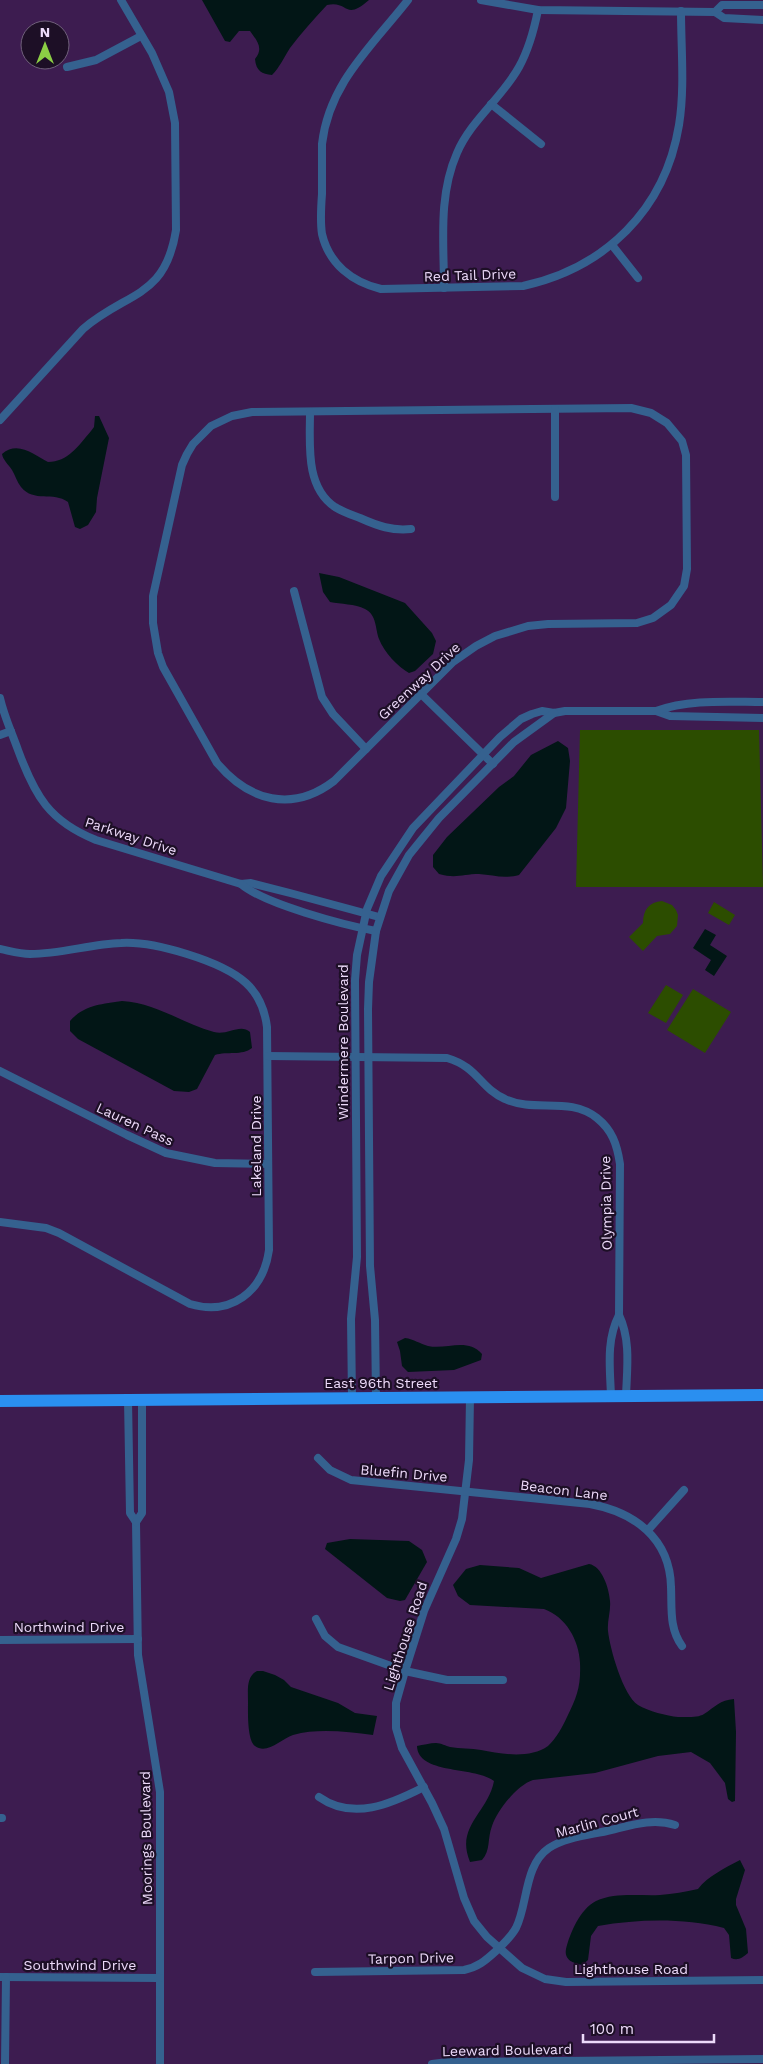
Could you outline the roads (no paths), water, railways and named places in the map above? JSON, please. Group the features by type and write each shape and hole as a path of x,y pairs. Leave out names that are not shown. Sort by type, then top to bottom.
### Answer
{"main road":[{"name":"East 96th Street","path":"0,1400 763,1395"}],"street":[{"path":"0,420 83,329 98,317 144,290 158,278 169,259 176,230 175,123 169,92 163,74 120,0"},
{"name":"Red Tail Drive","path":"408,0 345,77 334,98 323,133 322,233 326,246 341,269 364,285 381,289 509,287 542,282 578,268 612,245 630,228 655,194 673,155 681,110 681,11"},
{"path":"481,0 538,10 715,12 724,18 763,20"},
{"path":"715,12 722,5 763,5"},
{"path":"444,288 443,204 453,162 471,129 518,68 533,34 538,10"},
{"path":"70,66 96,60 141,36"},
{"path":"491,104 540,144"},
{"path":"612,245 638,278"},
{"name":"Greenway Drive","path":"631,408 643,410 659,417 674,430 684,446 687,463 687,569 684,586 671,604 663,612 645,621 622,624 548,624 528,626 495,636 463,654 323,790 309,795 282,799 256,795 226,773 217,763 170,682 159,655 152,609 160,563 182,465 193,444 211,426 232,416 252,412 555,409 631,408"},
{"path":"555,409 555,497"},
{"path":"310,412 313,475 316,486 329,503 342,511 385,528 394,530 411,529"},
{"path":"294,592 322,697 333,714 366,749"},
{"path":"421,694 493,764"},
{"name":"Parkway Drive","path":"0,698 34,789 48,808 67,825 96,840 241,884 250,891 291,908 376,931"},
{"name":"Windermere Boulevard","path":"352,1398 351,1319 357,1257 354,1056 355,968 362,928 381,876 413,828 483,754 510,727 521,719 542,711 554,713 565,711 656,710 668,706 692,703 763,702"},
{"name":"Windermere Boulevard","path":"656,710 670,716 763,718"},
{"name":"Windermere Boulevard","path":"376,1398 375,1320 370,1266 369,982 379,917 389,890 423,835 524,734 554,713"},
{"path":"0,735 11,731"},
{"name":"Parkway Drive","path":"241,884 251,883 379,917"},
{"name":"Lakeland Drive","path":"0,949 32,954 132,943 175,951 216,965 234,974 254,992 262,1006 266,1020 268,1056 269,1250 261,1278 250,1292 223,1306 208,1307 190,1304 60,1233 46,1228 0,1222"},
{"name":"Olympia Drive","path":"268,1056 440,1057 452,1059 468,1067 491,1090 505,1099 523,1104 575,1107 585,1110 603,1122 617,1146 620,1164 619,1315 626,1336 626,1396"},
{"name":"Lauren Pass","path":"0,1071 126,1136 166,1154 215,1163 268,1164"},
{"name":"Olympia Drive","path":"610,1396 610,1345 613,1326 619,1315"},
{"name":"Lighthouse Road","path":"470,1397 471,1432 466,1491 458,1531 431,1593 396,1703 396,1728 402,1748 424,1787 444,1829 470,1913 482,1930 499,1948 522,1968 541,1978 558,1981 763,1980"},
{"name":"Moorings Boulevard","path":"128,1400 130,1513 136,1522 139,1663 160,1788 160,2064"},
{"name":"Moorings Boulevard","path":"136,1522 142,1513 142,1400"},
{"name":"Bluefin Drive","path":"318,1458 330,1470 351,1480 466,1491"},
{"path":"648,1530 684,1490"},
{"name":"Beacon Lane","path":"466,1491 602,1506 622,1513 642,1525 660,1547 668,1566 671,1583 672,1620 682,1646"},
{"path":"316,1619 325,1636 338,1647 405,1671 439,1679 502,1680"},
{"name":"Northwind Drive","path":"0,1640 138,1639"},
{"path":"319,1797 336,1806 349,1809 369,1808 397,1801 424,1787"},
{"name":"Marlin Court","path":"499,1948 516,1928 534,1868 550,1848 568,1840 641,1822 659,1821 675,1825"},
{"name":"Tarpon Drive","path":"314,1972 470,1969 481,1964 499,1948"},
{"path":"3,1977 5,2064"},
{"name":"Southwind Drive","path":"3,1977 160,1978"},
{"name":"Leeward Boulevard","path":"432,2064 448,2062 763,2059"}]}
